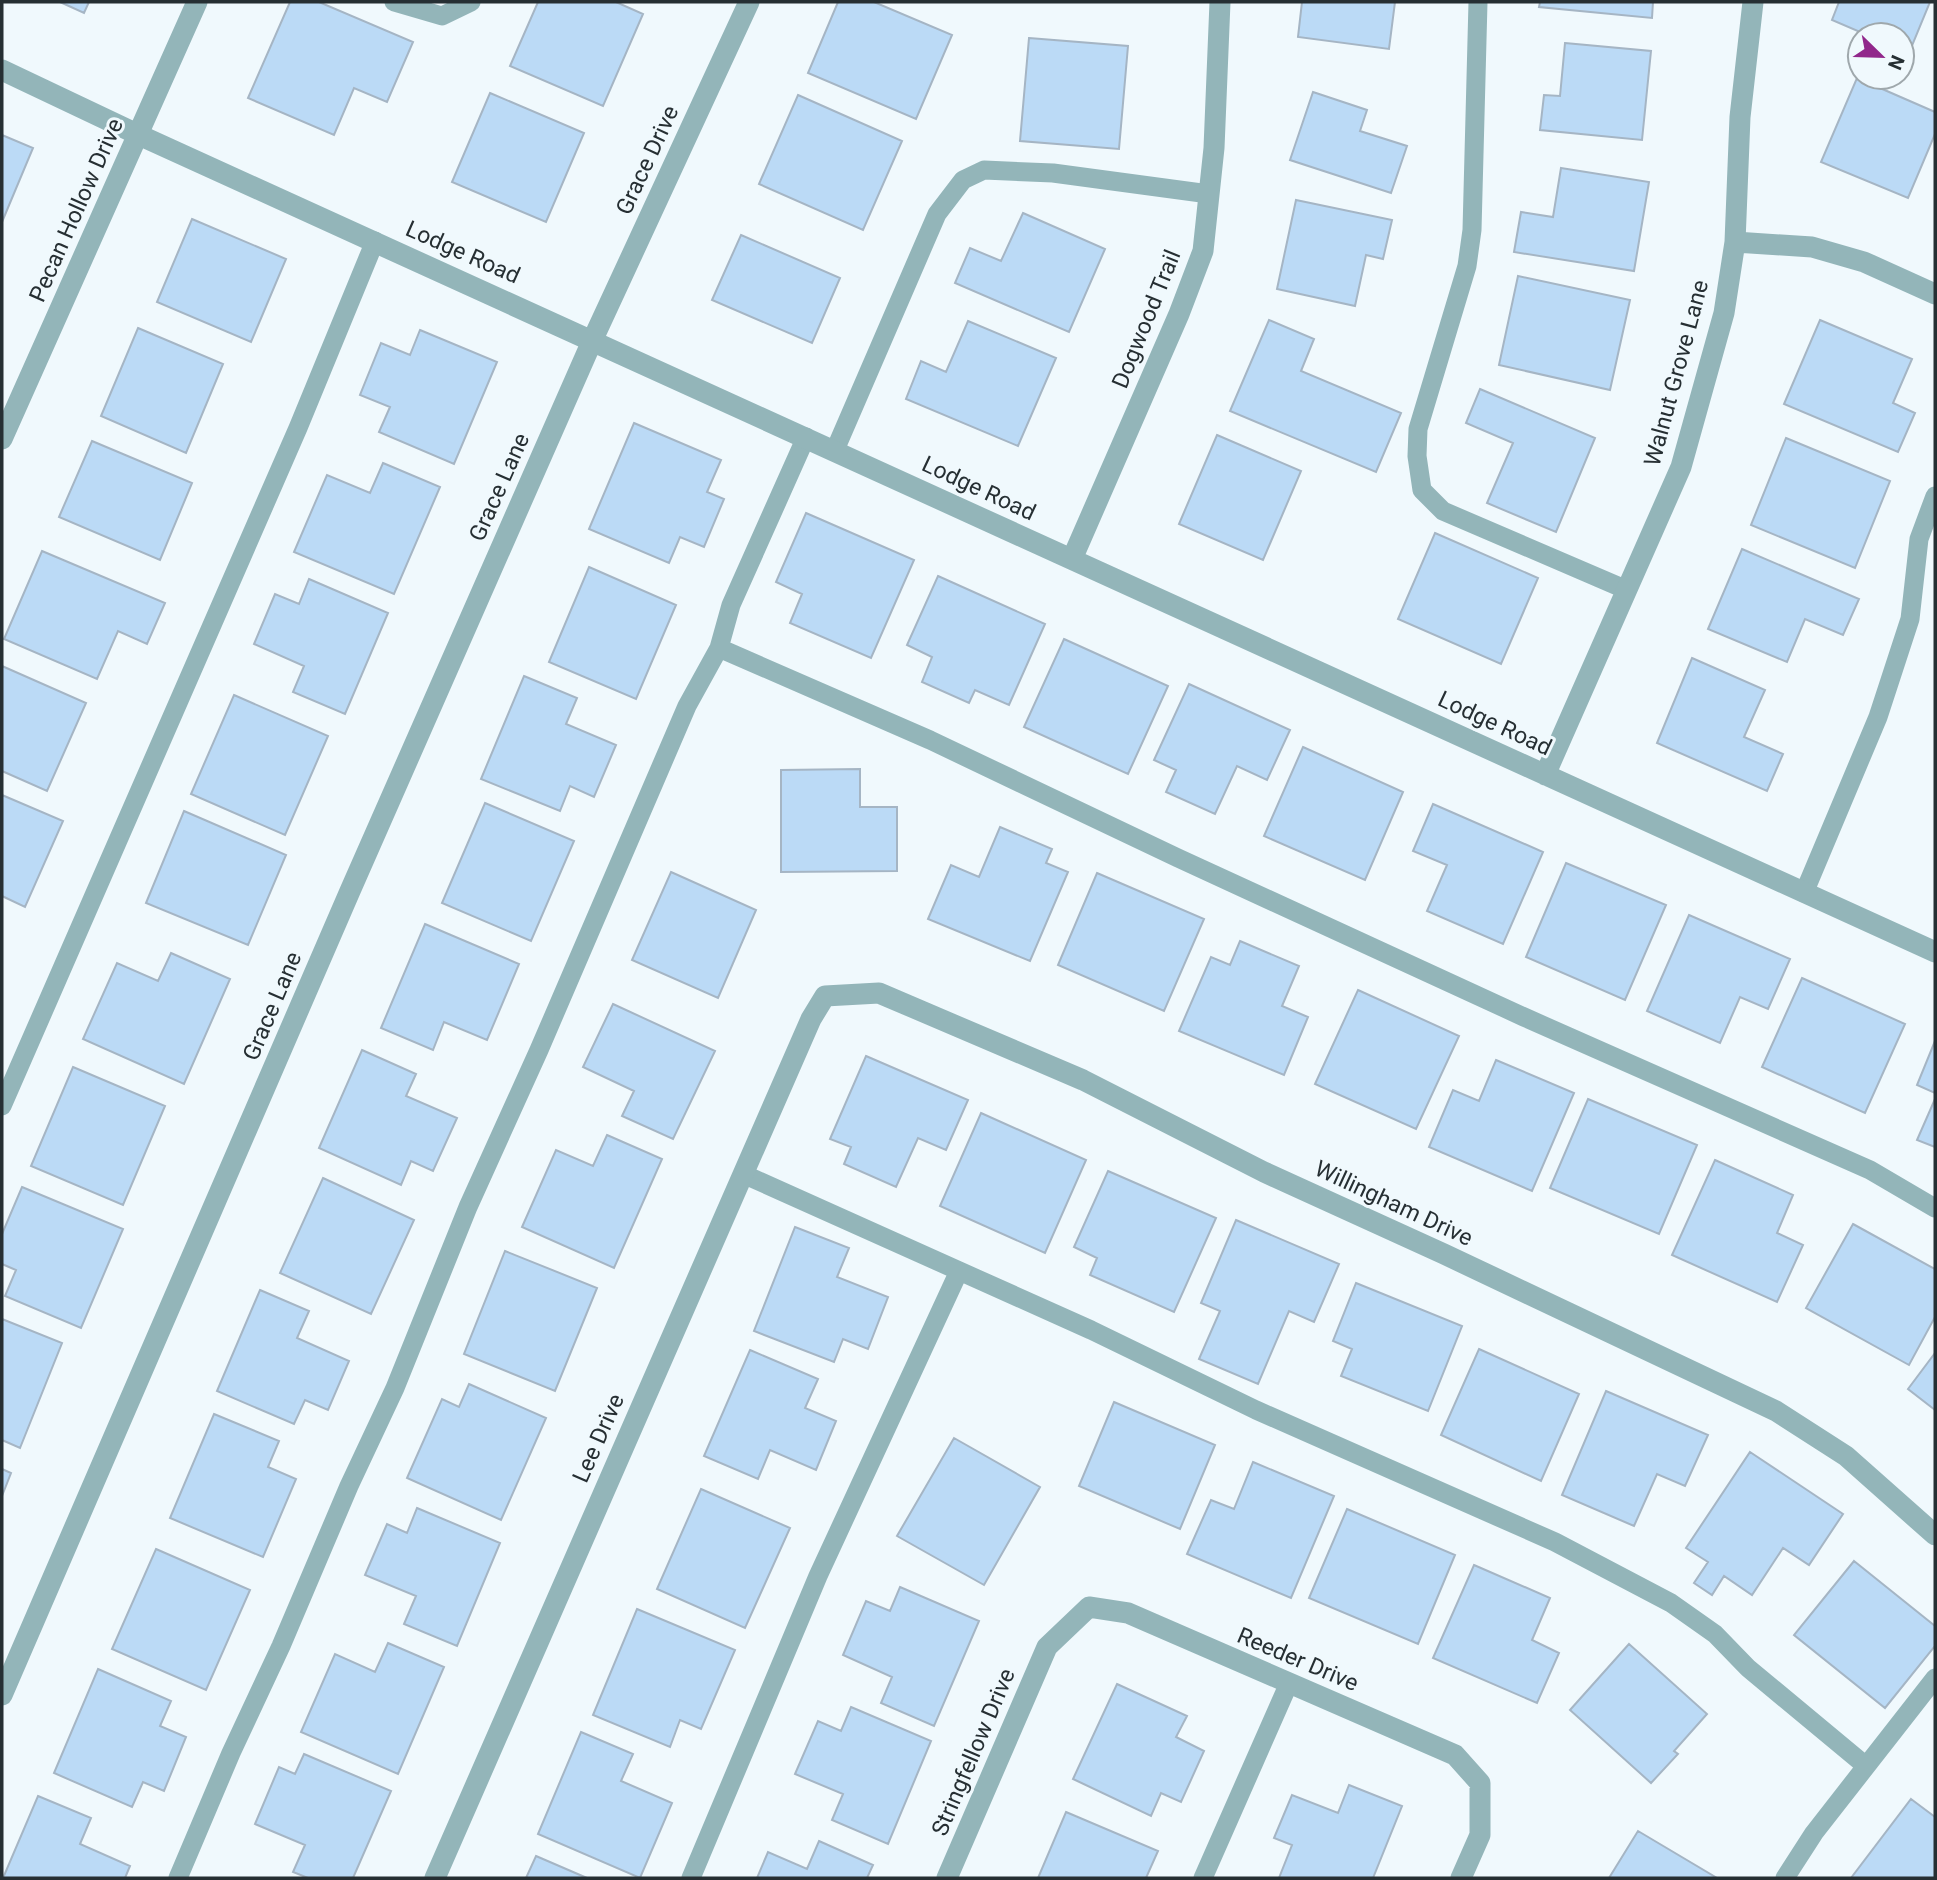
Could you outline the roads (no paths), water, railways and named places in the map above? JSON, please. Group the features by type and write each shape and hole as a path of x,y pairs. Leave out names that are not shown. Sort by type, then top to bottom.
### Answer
{"street":[{"name":"Pecan Hollow Drive","path":"2,439 197,2"},
{"name":"Grace Drive","path":"593,340 749,2"},
{"name":"Dogwood Trail","path":"1072,559 1180,314 1203,251 1214,148 1220,2"},
{"name":"Walnut Grove Lane","path":"1545,775 1682,467 1724,313 1735,242 1740,117 1753,2"},
{"name":"Lodge Road","path":"2,70 139,135 1935,952"},
{"path":"1735,242 1812,247 1864,262 1935,294"},
{"name":"Grace Lane","path":"2,1695 339,916 593,340"},
{"name":"Willingham Drive","path":"811,1019 825,996 878,993 1083,1080 1264,1172 1776,1411 1846,1456 1935,1535"},
{"name":"Lee Drive","path":"436,1878 811,1019"},
{"name":"Reeder Drive","path":"1047,1647 1089,1607 1128,1614 1455,1755 1480,1783 1480,1835 1461,1878"},
{"name":"Stringfellow Drive","path":"947,1878 1047,1647"}],"lane":[{"path":"394,2 442,16 471,2"},
{"path":"1478,2 1472,230 1467,266 1418,429 1417,456 1422,490 1443,511 1627,590"},
{"path":"835,450 937,214 963,180 984,170 1054,173 1209,194"},
{"path":"2,1106 298,428 374,241"},
{"path":"178,1878 349,1486 395,1388 468,1207 687,706 719,648 732,605 806,437"},
{"path":"1804,893 1878,717 1910,619 1919,539 1935,496"},
{"path":"719,648 930,740 1178,858 1524,1017 1870,1170 1935,1208"},
{"path":"743,1174 1091,1330 1256,1410 1555,1542 1671,1604 1715,1634 1748,1668 1866,1766"},
{"path":"691,1878 818,1576 958,1271"},
{"path":"1785,1878 1814,1833 1935,1678"},
{"path":"1203,1878 1289,1683"}]}
